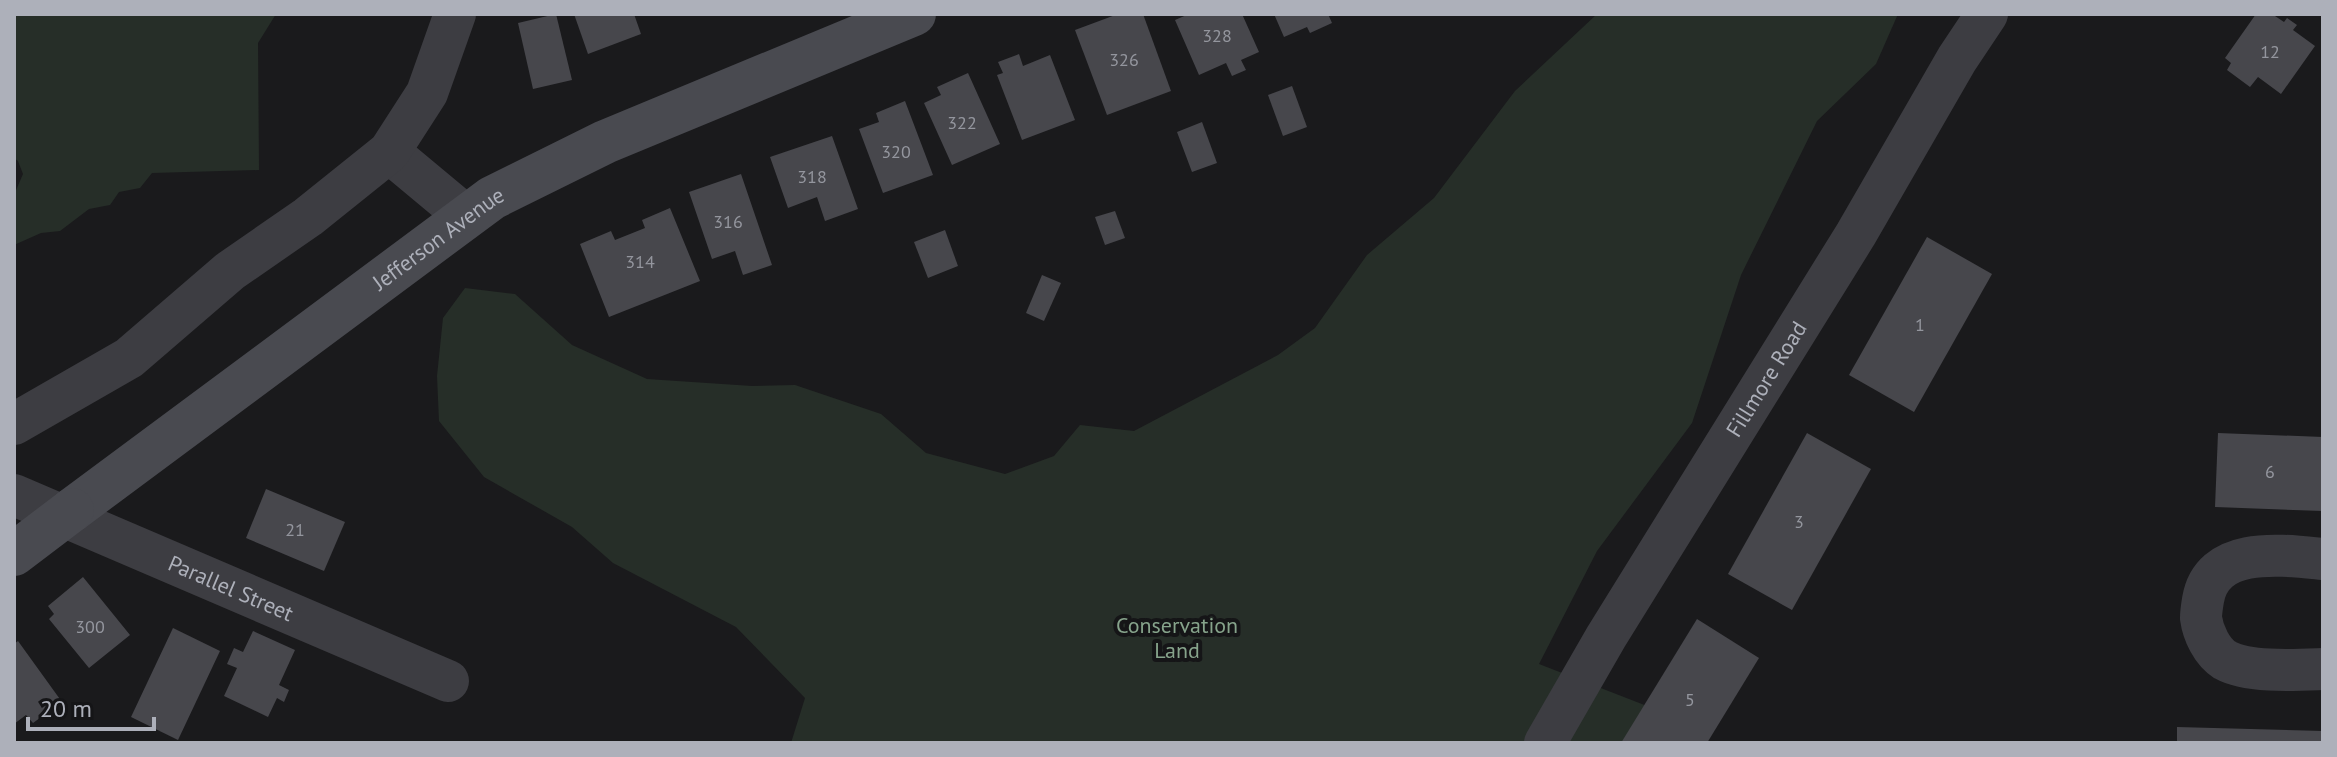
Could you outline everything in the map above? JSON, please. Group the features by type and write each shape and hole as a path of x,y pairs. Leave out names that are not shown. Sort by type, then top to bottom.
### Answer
{"main road":[{"name":"Jefferson Avenue","path":"14,554 492,198 605,142 914,14"}],"street":[{"path":"14,424 129,358 230,271 308,217 389,152 427,93 455,14"},
{"name":"Fillmore Road","path":"1545,743 1606,637 1856,234 1957,59 1987,14"},
{"path":"389,152 451,228"},
{"name":"Parallel Street","path":"14,495 448,681"},
{"path":"2323,559 2258,556 2228,564 2206,584 2201,616 2205,636 2224,659 2249,667 2323,669"}],"green space":[{"path":"14,14 276,14 258,43 259,170 152,173 140,188 119,192 110,205 89,209 60,231 41,233 14,245 14,195 23,174 14,158"},
{"name":"Conservation Land","path":"1597,14 1898,14 1876,64 1817,121 1741,275 1692,423 1597,551 1539,664 1647,706 1633,743 791,743 805,698 736,627 613,563 572,527 484,477 439,421 437,376 443,318 465,288 515,294 572,345 647,379 752,386 795,385 881,414 926,453 1005,474 1054,456 1080,425 1134,431 1278,355 1315,328 1367,255 1434,198 1515,91"}],"building":[{"path":"556,14 572,80 533,89 518,23"},
{"path":"574,14 634,14 641,34 588,54"},
{"path":"1118,14 1143,14 1171,91 1107,115 1075,30"},
{"path":"1189,14 1242,14 1259,52 1241,60 1246,70 1232,76 1226,63 1199,75 1175,20"},
{"path":"1274,14 1328,14 1332,23 1310,33 1307,27 1284,37"},
{"path":"2256,14 2272,14 2284,22 2287,18 2297,25 2293,30 2315,46 2281,94 2258,77 2250,87 2227,70 2231,63 2225,58"},
{"path":"1019,54 1023,66 1050,55 1075,120 1022,140 997,75 1003,73 998,62"},
{"path":"968,73 1000,144 952,165 924,103 941,95 937,87"},
{"path":"1292,86 1307,127 1283,136 1268,95"},
{"path":"905,101 933,175 883,193 859,129 879,122 876,113"},
{"path":"1202,122 1217,163 1192,172 1177,132"},
{"path":"832,136 858,209 825,221 817,197 788,208 770,157"},
{"path":"741,174 772,265 743,275 735,251 712,259 689,192"},
{"path":"670,208 700,281 609,317 580,244 611,231 615,240 645,228 642,220"},
{"path":"1115,211 1125,238 1105,245 1095,217"},
{"path":"945,230 958,266 928,278 914,242"},
{"path":"1927,237 1992,274 1914,412 1849,375"},
{"path":"1042,275 1061,283 1044,321 1026,313"},
{"path":"1807,433 1871,469 1792,610 1728,574"},
{"path":"2218,433 2323,437 2323,511 2215,507"},
{"path":"266,489 345,522 324,571 246,538"},
{"path":"83,577 130,635 89,668 49,619 54,614 48,606"},
{"path":"1697,619 1759,658 1707,743 1621,743"},
{"path":"173,628 220,651 178,740 131,717"},
{"path":"253,631 295,650 279,685 289,690 284,702 277,698 268,717 224,696 237,668 227,664 234,648 243,652"},
{"path":"18,641 62,702 33,723 26,715 14,724 14,644"},
{"path":"2177,727 2323,731 2323,743 2177,743"}]}
